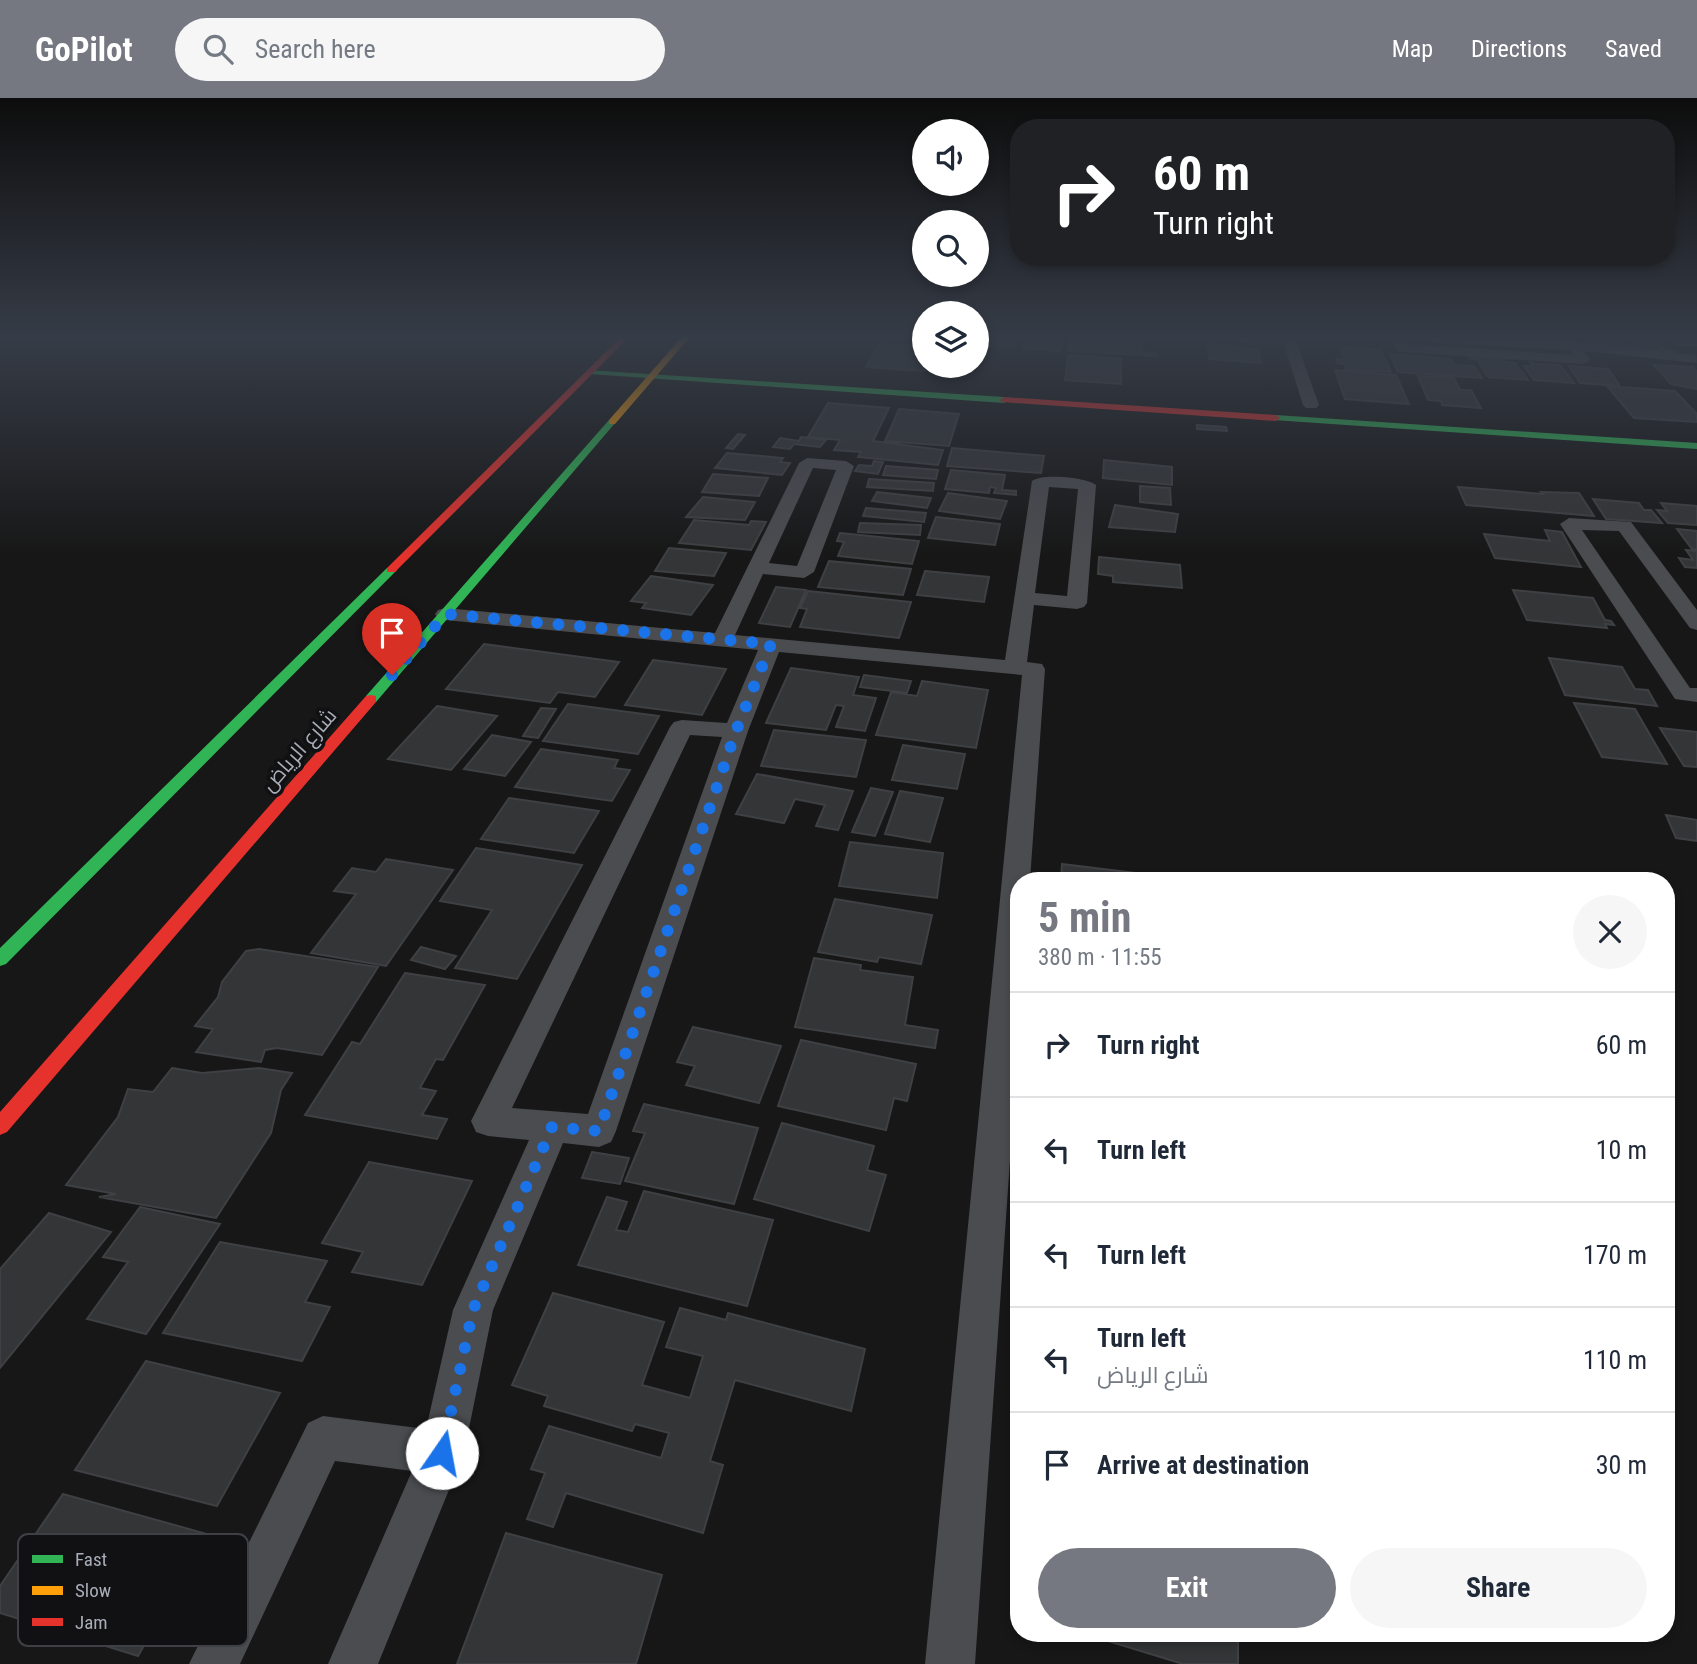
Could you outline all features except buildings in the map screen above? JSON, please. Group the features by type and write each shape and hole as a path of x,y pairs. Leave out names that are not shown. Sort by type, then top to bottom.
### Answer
{"street":[{"path":"0,959 551,411"},
{"name":"شارع الرياض","path":"0,1126 622,411"},
{"path":"1246,411 1695,439"},
{"path":"1376,411 1600,432"},
{"path":"722,640 756,568 807,463 846,466 804,572 756,568"},
{"path":"1015,667 1024,598 1041,481 1087,485 1077,603 1024,598"},
{"path":"1697,624 1624,526 1569,524 1683,694 1697,695"},
{"path":"446,614 1034,669 1017,872"},
{"path":"736,731 682,727 488,1121 599,1131 736,731 771,644"},
{"path":"950,1664 1010,953"},
{"path":"353,1664 442,1453 473,1310 552,1127"},
{"path":"248,1594 323,1438 442,1453"},
{"path":"214,1664 223,1646"}],"traffic: fast":[{"path":"1276,418 1697,446"},
{"path":"371,699 612,422"},
{"path":"0,959 391,570"}],"traffic: slow":[{"path":"612,422 621,411"}],"traffic: jam":[{"path":"391,570 551,411"},
{"path":"1171,411 1276,418"},
{"path":"0,1126 371,699"}],"route":[{"path":"392,675 446,614 771,644 736,731 599,1131 552,1127 473,1310 442,1453"}]}
